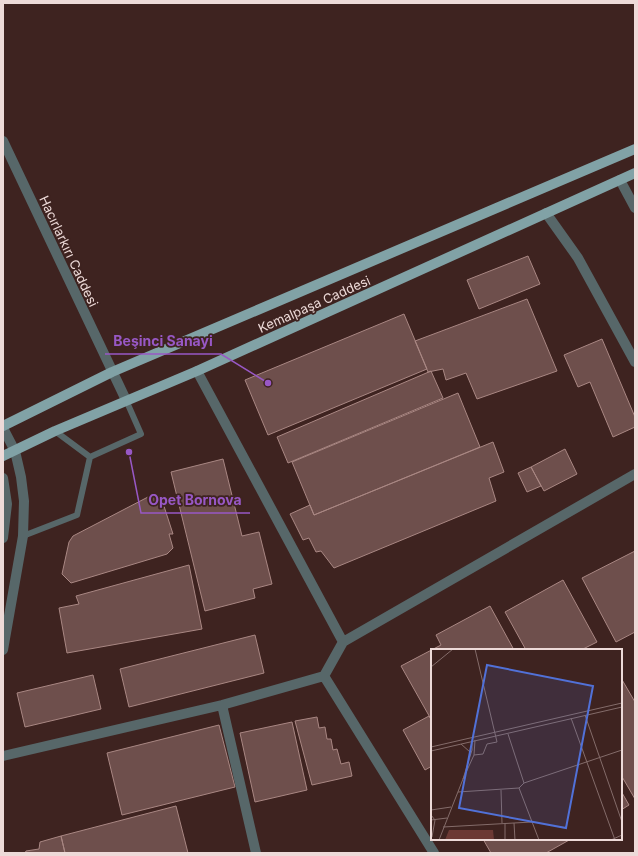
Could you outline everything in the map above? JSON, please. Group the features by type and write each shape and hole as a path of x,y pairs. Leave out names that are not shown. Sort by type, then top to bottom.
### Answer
{"main road":[{"name":"Kemalpaşa Caddesi","path":"3,427 112,372 635,149"},
{"name":"Kemalpaşa Caddesi","path":"3,456 55,431 197,371 635,173"}],"street":[{"name":"Hacırlarkırı Caddesi","path":"3,141 126,400"},
{"path":"620,180 635,208"},
{"path":"546,212 578,258 635,362"},
{"path":"197,371 343,642"},
{"path":"3,427 15,451 21,477 24,501 23,536 3,650"},
{"path":"3,756 222,705 324,676 343,642 635,474"},
{"path":"3,478 7,504 3,538"},
{"path":"324,676 434,853"},
{"path":"222,705 256,853"}],"lane":[{"path":"90,456 141,434 126,400"},
{"path":"55,431 90,456"},
{"path":"23,536 77,515 90,456"}],"building":[{"path":"528,256 540,284 479,309 467,280"},
{"path":"527,299 557,371 477,399 466,373 446,380 443,369 428,372 415,341"},
{"path":"404,314 427,369 268,435 245,380"},
{"path":"602,339 635,417 635,427 613,437 590,382 578,387 564,355"},
{"path":"431,371 443,398 288,463 277,437"},
{"path":"458,393 480,447 314,515 292,462"},
{"path":"493,442 504,472 489,478 496,501 334,568 321,551 316,552 309,538 303,540 290,514 310,505 314,515"},
{"path":"565,449 577,474 544,491 531,467"},
{"path":"223,459 242,536 259,532 272,584 253,589 255,598 205,611 171,472"},
{"path":"531,467 541,486 527,492 518,473"},
{"path":"155,496 162,500 173,534 169,534 173,548 167,554 71,583 62,574 69,542 73,536 148,497"},
{"path":"635,551 635,632 616,642 582,578"},
{"path":"189,565 202,629 67,653 59,608 79,604 76,596"},
{"path":"563,580 597,642 583,649 525,649 505,612"},
{"path":"490,606 513,649 433,649 441,645 436,635"},
{"path":"255,635 264,673 129,707 120,669"},
{"path":"431,650 431,719 401,666"},
{"path":"93,675 101,709 25,727 17,693"},
{"path":"622,680 635,702 635,799 622,777"},
{"path":"429,716 431,719 431,767 425,770 403,730"},
{"path":"317,717 319,728 325,727 327,739 331,739 333,750 337,749 341,764 349,762 352,776 312,785 295,721"},
{"path":"292,722 307,790 255,802 240,733"},
{"path":"219,725 235,787 122,815 107,753"},
{"path":"622,793 629,805 622,809"},
{"path":"176,806 188,853 65,853 61,836"},
{"path":"61,836 65,853 25,853 26,851 39,849 40,842"},
{"path":"484,840 569,840 546,853 491,853"}],"place":[{"name":"Beşinci Sanayi","path":"268,383"},
{"name":"Opet Bornova","path":"129,452"}]}
